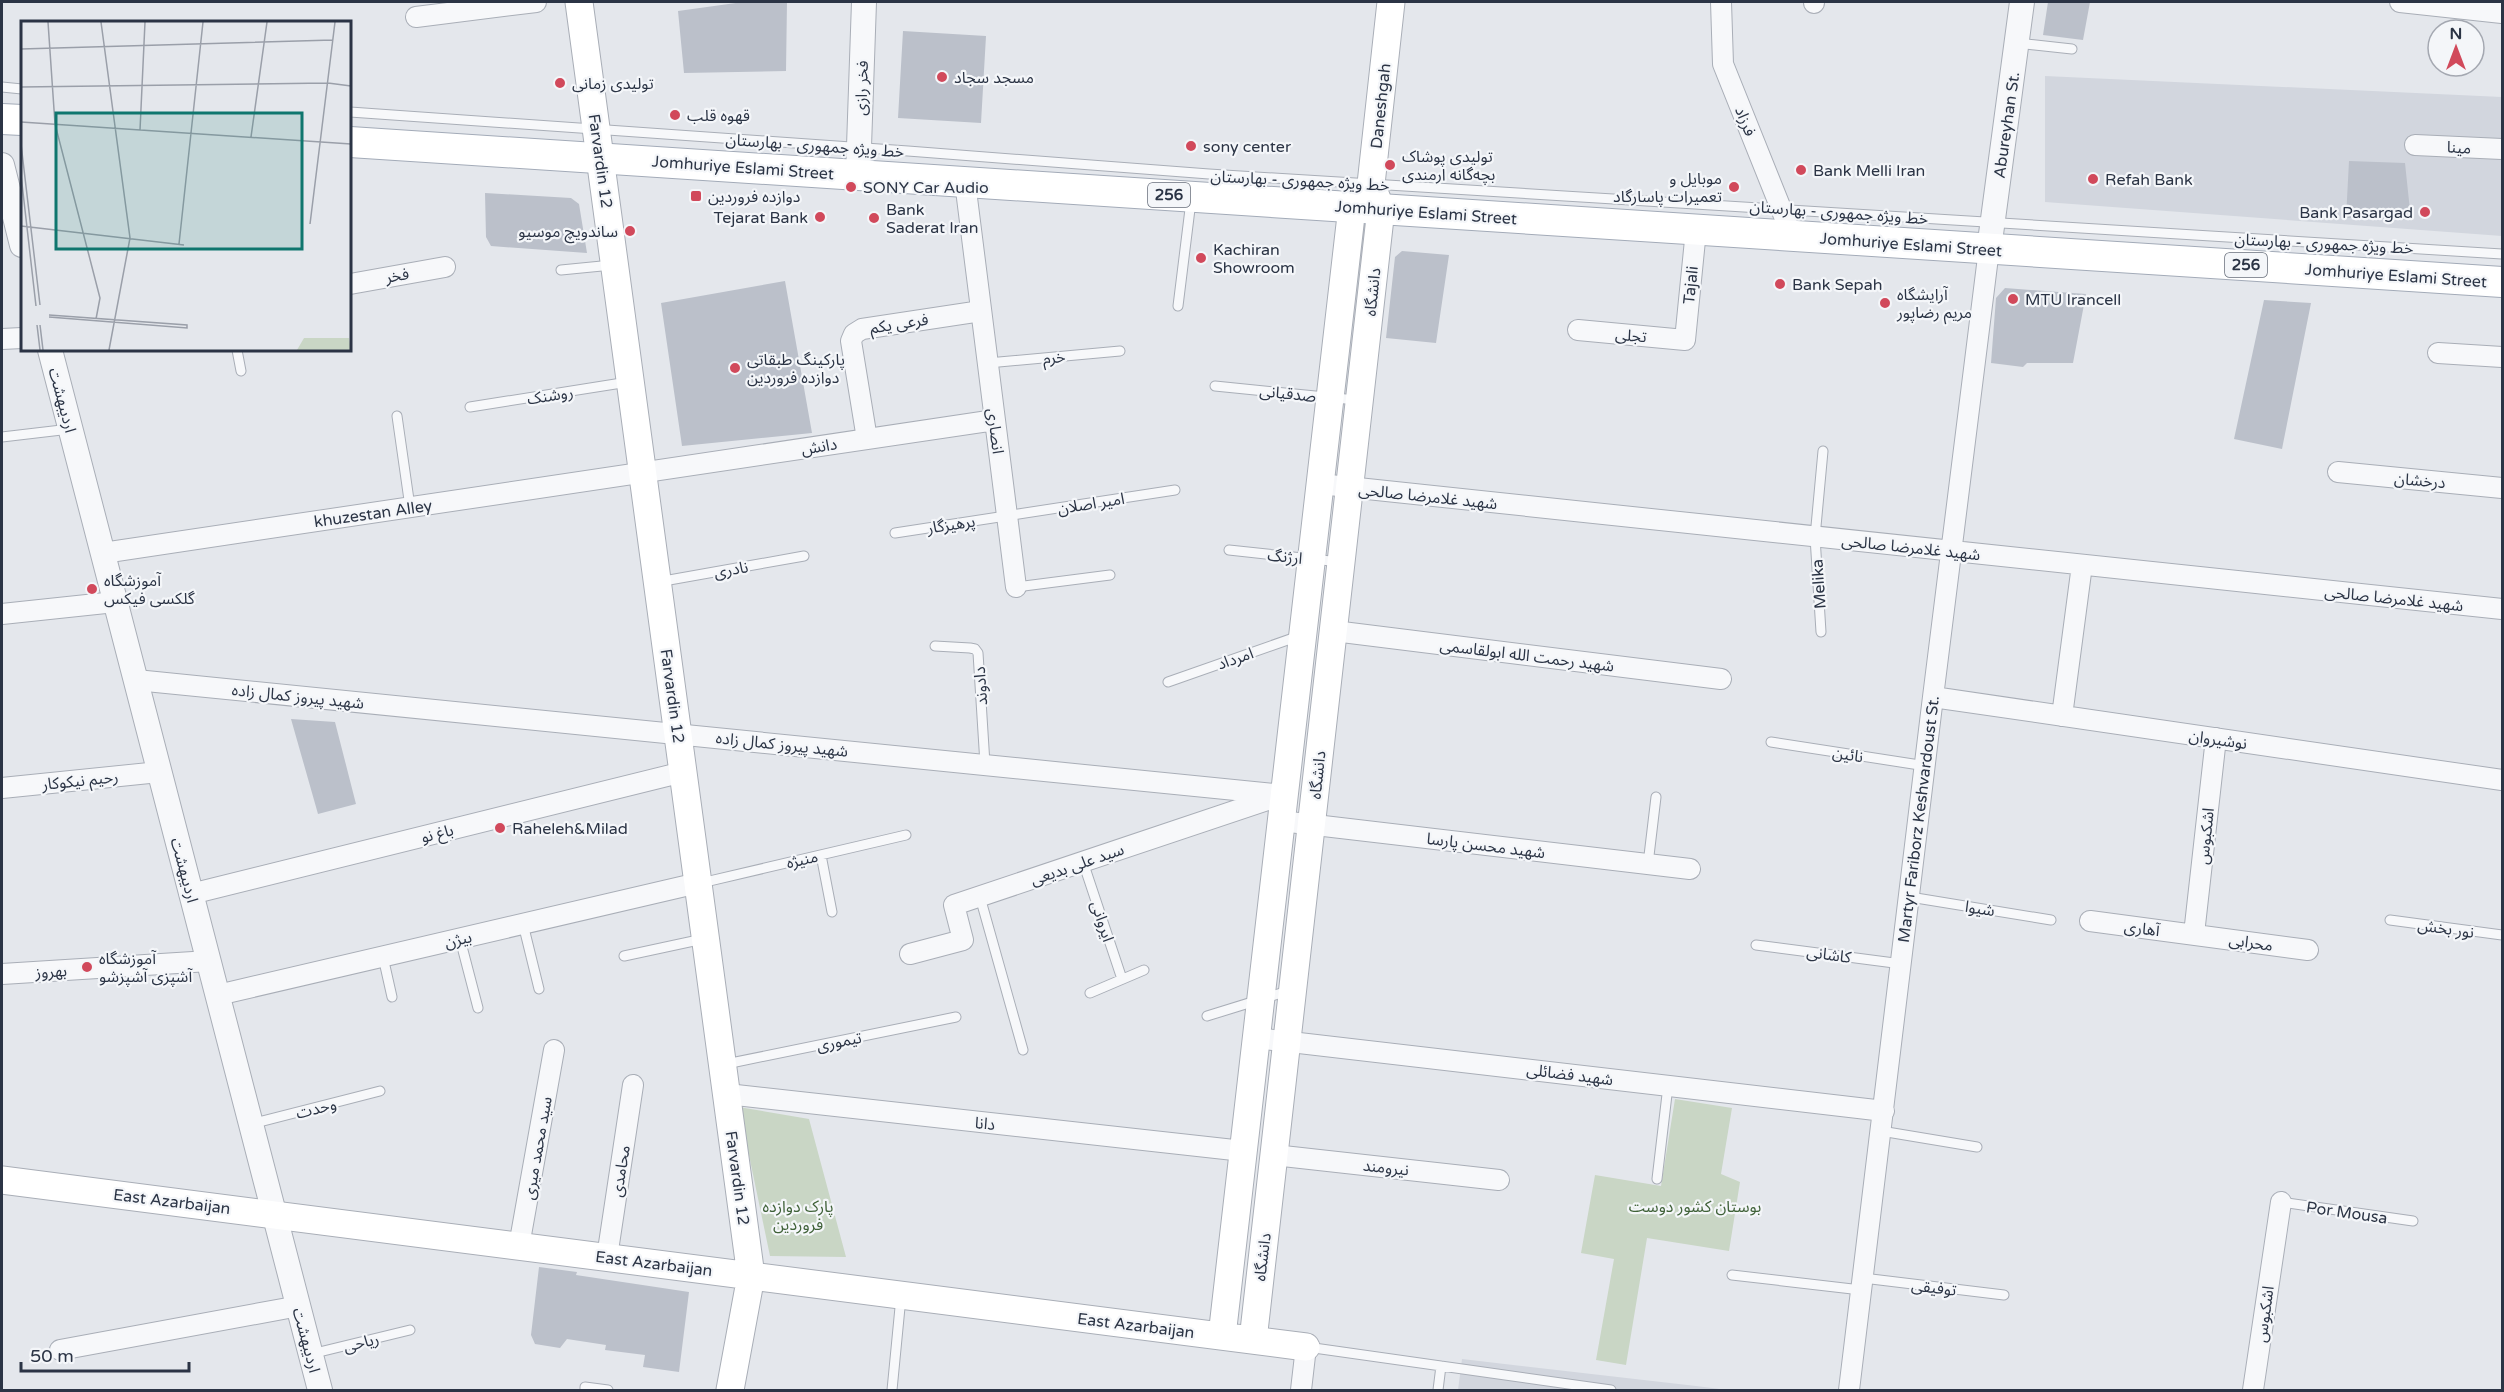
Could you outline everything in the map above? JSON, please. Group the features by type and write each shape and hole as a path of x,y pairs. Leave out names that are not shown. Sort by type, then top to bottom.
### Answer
{"main road":[{"name":"Farvardin 12","path":"579,2 751,1276 729,1390"},
{"name":"Daneshgah","path":"1376,197 1391,2"},
{"path":"2,119 21,120"},
{"name":"Jomhuriye Eslami Street","path":"351,142 599,144 858,161 965,182 1352,207 1376,197 1696,230 1792,236 1991,236 2502,282"},
{"name":"دانشگاه","path":"1253,1340 1360,400 1376,197"},
{"name":"دانشگاه","path":"1222,1336 1352,207"},
{"path":"1302,634 1334,631"},
{"path":"1284,795 1313,811"},
{"path":"1243,1151 1274,1155"},
{"name":"East Azarbaijan","path":"2,1180 1306,1347"}],"street":[{"path":"416,17 536,2"},
{"name":"فخر رازی","path":"858,161 864,2"},
{"name":"فرزاد","path":"1721,2 1723,64 1792,236"},
{"name":"Abureyhan St.","path":"1991,236 2022,2"},
{"path":"2400,2 2502,14"},
{"name":"مینا","path":"2415,145 2502,149"},
{"path":"2,165 21,241"},
{"name":"انصاری","path":"965,182 1016,587"},
{"name":"Tajali","path":"1578,330 1685,340 1696,230"},
{"name":"Martyr Fariborz Keshvardoust St.","path":"1849,1390 1991,236"},
{"name":"فخر","path":"351,284 445,267"},
{"name":"فرعی یکم","path":"867,439 851,341 854,334 862,329 981,310"},
{"path":"2,339 21,338"},
{"name":"اردیبهشت","path":"50,351 320,1390"},
{"path":"2438,353 2502,357"},
{"name":"دانش","path":"643,473 995,420"},
{"name":"درخشان","path":"2338,472 2502,488"},
{"name":"khuzestan Alley","path":"103,553 643,473"},
{"name":"شهید غلامرضا صالحی","path":"1320,484 2502,609"},
{"path":"2062,716 2082,565"},
{"path":"2,614 115,602"},
{"name":"شهید رحمت الله ابولقاسمی","path":"1334,631 1721,679"},
{"name":"شهید پیروز کمال زاده","path":"136,680 1284,795"},
{"name":"نوشیروان","path":"1933,697 2502,780"},
{"name":"اشکبوس","path":"2194,934 2216,738"},
{"name":"رحیم نیکوکار","path":"2,788 159,772"},
{"name":"باغ نو","path":"191,894 683,772"},
{"name":"سید علی بدیعی","path":"910,954 963,940 954,905 1284,795"},
{"name":"شهید محسن پارسا","path":"1281,821 1313,811 1690,869"},
{"name":"بیژن","path":"218,995 698,883"},
{"name":"آهاری","path":"2090,921 2194,934"},
{"name":"محرابی","path":"2194,934 2308,951"},
{"name":"بهروز","path":"2,974 209,961"},
{"name":"شهید فضائلی","path":"1256,1038 1884,1111"},
{"name":"سید محمد میری","path":"519,1246 554,1050"},
{"name":"محامدی","path":"607,1257 633,1085"},
{"name":"دانا","path":"727,1094 1243,1151"},
{"name":"نیرومند","path":"1274,1155 1499,1180"},
{"name":"اشکبوس","path":"2253,1390 2281,1202"},
{"path":"60,1350 298,1306"},
{"path":"1301,1390 1306,1347"}],"lane":[{"path":"2017,43 2072,50"},
{"path":"2,87 21,89"},
{"path":"351,112 599,144"},
{"name":"خط ویژه جمهوری - بهارستان","path":"858,161 1209,174 1376,197 1782,208 1991,236 2502,254"},
{"path":"1178,306 1191,197"},
{"path":"561,270 615,265"},
{"path":"237,351 241,371"},
{"name":"خرم","path":"988,363 1120,351"},
{"name":"روشنک","path":"470,408 630,382"},
{"name":"صدقیانی","path":"1215,386 1360,400"},
{"path":"397,416 410,507"},
{"path":"2,437 70,429"},
{"name":"Melika","path":"1821,632 1815,537 1823,451"},
{"name":"امیر اصلان","path":"1007,516 1175,490"},
{"name":"پرهیزگار","path":"894,533 1007,516"},
{"name":"ارژنگ","path":"1228,550 1341,562"},
{"name":"نادری","path":"657,582 804,556"},
{"name":"انصاری","path":"1016,587 1110,574"},
{"name":"امرداد","path":"1168,682 1302,634"},
{"name":"دادوند","path":"935,646 970,648 975,649 978,653 986,764"},
{"name":"نائین","path":"1771,742 1926,766"},
{"path":"1648,864 1656,797"},
{"name":"منیژه","path":"698,883 906,835"},
{"path":"821,855 832,912"},
{"name":"ایروانی","path":"1083,862 1122,979"},
{"path":"980,897 1023,1050"},
{"name":"شیوا","path":"1910,897 2051,920"},
{"name":"نور بخش","path":"2390,920 2502,935"},
{"path":"523,924 538,989"},
{"path":"624,956 706,938"},
{"path":"460,939 478,1008"},
{"name":"کاشانی","path":"1756,945 1902,964"},
{"path":"383,957 392,998"},
{"path":"1090,993 1144,970"},
{"path":"1207,1016 1293,989"},
{"name":"تیموری","path":"723,1064 956,1017"},
{"path":"1657,1179 1668,1086"},
{"name":"وحدت","path":"251,1124 380,1092"},
{"path":"1881,1131 1977,1147"},
{"name":"Por Mousa","path":"2281,1202 2413,1221"},
{"name":"توفیقی","path":"1732,1275 2004,1296"},
{"path":"892,1390 902,1295"},
{"name":"ریاحی","path":"311,1354 411,1330"},
{"path":"1306,1347 1611,1390"},
{"path":"1438,1390 1441,1366"},
{"path":"585,1390 585,1387 608,1390"}],"shaded area":[{"path":"2045,76 2502,97 2502,236 2045,202"},
{"path":"1462,1359 1696,1386 1728,1390 1458,1390"}],"green space":[{"name":"بوستان کشور دوست","path":"1675,1099 1732,1108 1721,1174 1740,1182 1729,1251 1647,1238 1626,1365 1596,1360 1614,1259 1581,1253 1595,1175 1661,1186"},
{"name":"پارک دوازده فروردین","path":"739,1107 809,1119 846,1257 770,1256"}],"building":[{"path":"743,2 787,2 786,71 684,73 678,11"},
{"path":"2048,2 2090,2 2083,40 2043,35"},
{"name":"مسجد سجاد","path":"903,31 986,36 981,123 898,118"},
{"path":"2349,161 2405,163 2411,220 2346,218"},
{"path":"485,193 571,198 579,204 587,253 491,246 486,237"},
{"path":"1402,251 1449,255 1436,343 1386,338 1395,257"},
{"name":"پارکینگ طبقاتی دوازده فروردین","path":"785,281 812,433 682,446 661,303"},
{"path":"2005,288 2086,294 2073,363 2027,363 2023,367 1991,363 1996,298"},
{"path":"2264,300 2311,303 2282,449 2234,439"},
{"path":"291,719 335,722 356,804 318,814"},
{"path":"539,1267 577,1272 576,1275 689,1292 679,1372 643,1367 645,1355 605,1350 606,1345 567,1339 560,1348 535,1344 531,1335"}],"place":[{"name":"مسجد سجاد","path":"942,77"},
{"name":"تولیدی زمانی","path":"560,83"},
{"name":"قهوه قلب","path":"675,115"},
{"name":"sony center","path":"1191,146"},
{"name":"تولیدی پوشاک بچه‌گانه ارمندی","path":"1390,165"},
{"name":"Bank Melli Iran","path":"1801,170"},
{"name":"Refah Bank","path":"2093,179"},
{"name":"SONY Car Audio","path":"851,187"},
{"name":"موبایل و تعمیرات پاسارگاد","path":"1734,187"},
{"name":"دوازده فروردین","path":"696,196"},
{"name":"Bank Pasargad","path":"2425,212"},
{"name":"Tejarat Bank","path":"820,217"},
{"name":"Bank Saderat Iran","path":"874,218"},
{"name":"ساندویچ موسیو","path":"630,231"},
{"name":"Kachiran Showroom","path":"1201,258"},
{"name":"Bank Sepah","path":"1780,284"},
{"name":"MTU Irancell","path":"2013,299"},
{"name":"آرایشگاه مریم رضاپور","path":"1885,303"},
{"name":"پارکینگ طبقاتی دوازده فروردین","path":"735,368"},
{"name":"آموزشگاه گلکسی فیکس","path":"92,589"},
{"name":"Raheleh&Milad","path":"500,828"},
{"name":"آموزشگاه آشپزی آشپزشو","path":"87,967"}]}
